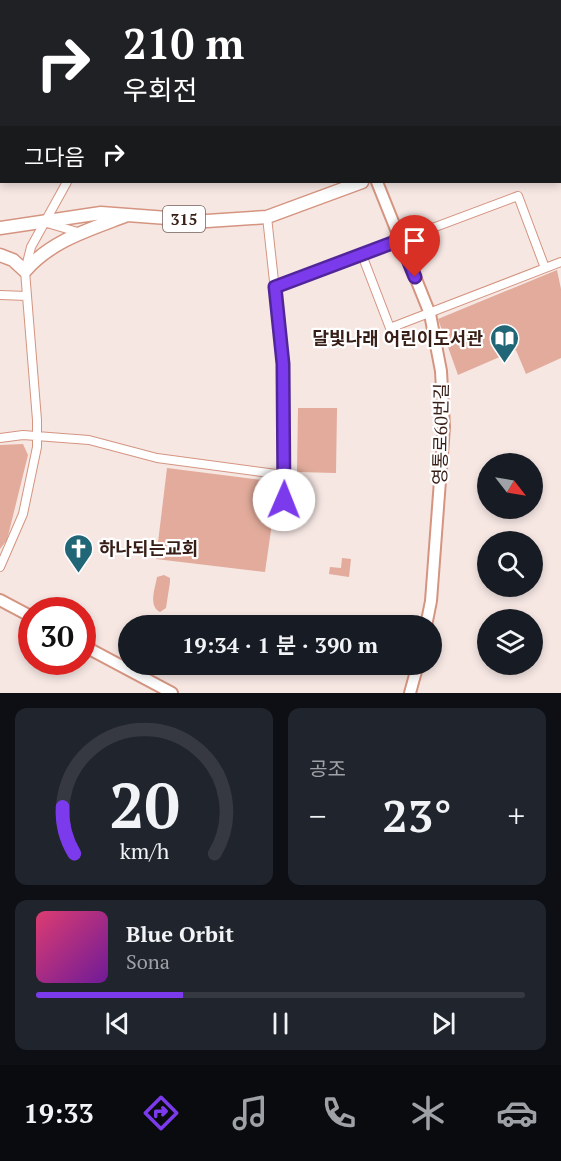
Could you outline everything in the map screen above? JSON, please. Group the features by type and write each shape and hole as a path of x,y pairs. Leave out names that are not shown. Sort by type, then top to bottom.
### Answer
{"main road":[{"name":"315","path":"0,228 101,213 207,221 267,217 359,183"},
{"path":"0,255 13,260 25,271 37,257 52,246 129,215"}],"street":[{"path":"0,567 23,514 33,473 37,437 25,271 31,247 66,183"},
{"name":"영통로60번길","path":"376,183 430,314 441,371 444,427 428,615"},
{"path":"275,287 518,196 545,268"},
{"path":"267,217 283,364 284,500"},
{"path":"45,222 81,233"},
{"path":"362,255 390,328 561,262"},
{"path":"0,295 27,296"},
{"path":"0,438 23,435 89,440 157,458 284,475"},
{"path":"0,600 18,610"},
{"path":"96,652 172,693"},
{"path":"410,693 415,675"}],"shaded area":[{"path":"557,270 561,289 561,358 526,374 516,350 458,375 438,319"},
{"path":"298,408 337,408 336,473 297,472"},
{"path":"23,444 28,455 7,540 0,549 0,445"},
{"path":"167,468 278,482 265,572 156,559"},
{"path":"342,558 351,559 349,577 329,574 330,567 341,568"},
{"path":"164,575 170,578 170,582 166,608 160,612 154,606 153,597 157,577"}],"place":[{"name":"달빛나래 어린이도서관","path":"504,364"},
{"name":"하나되는교회","path":"78,574"}],"route":[{"path":"284,500 283,364 275,287 400,240 415,277"}]}
